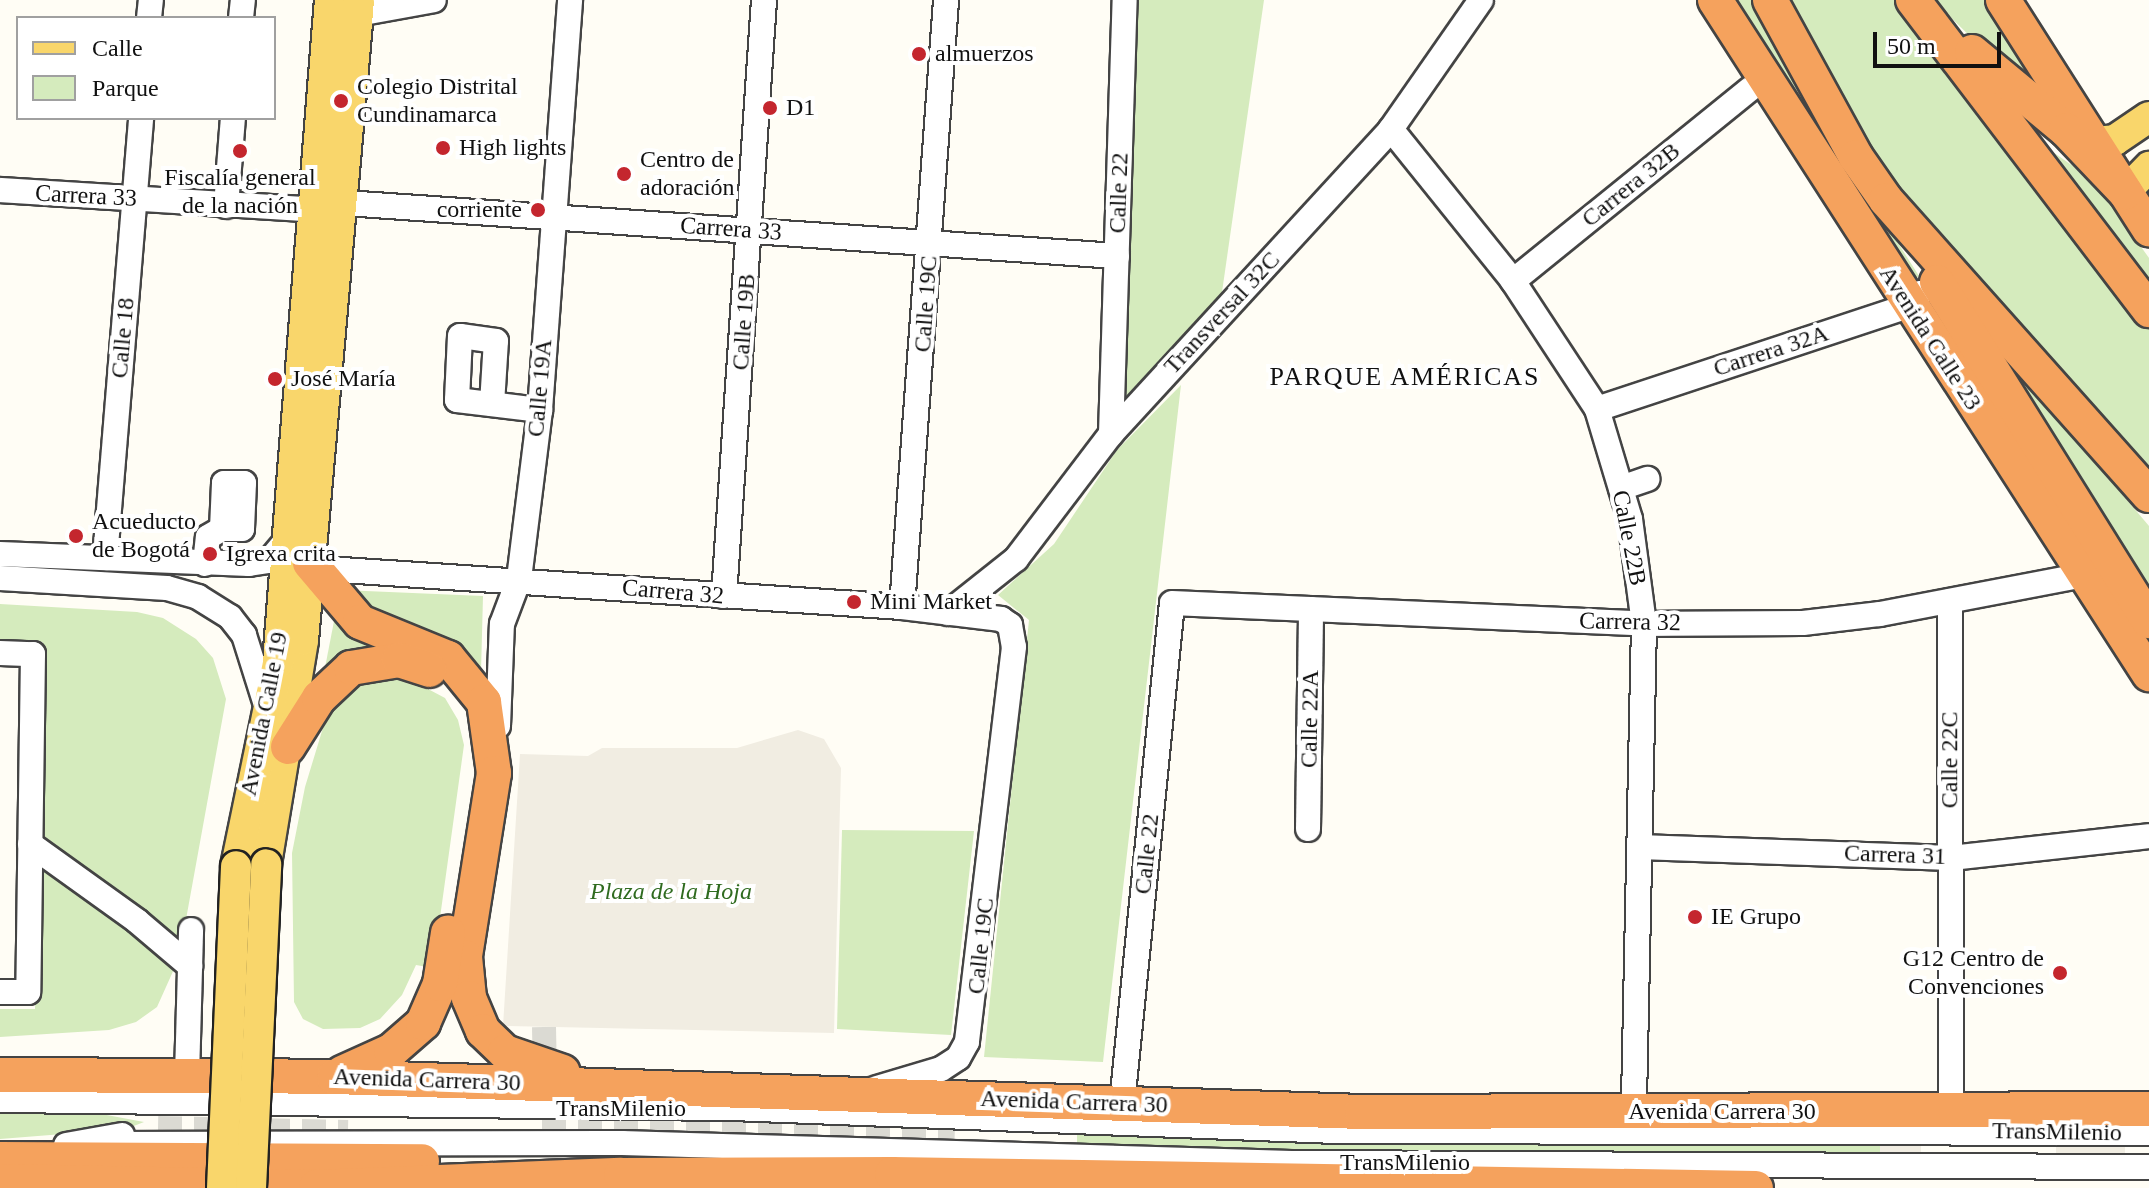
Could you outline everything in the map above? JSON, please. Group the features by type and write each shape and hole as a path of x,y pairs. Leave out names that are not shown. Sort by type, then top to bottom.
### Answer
{"highway":[{"name":"Avenida Calle 23","path":"1715,0 1909,306 2149,674"},
{"name":"Avenida Calle 23","path":"1770,0 1856,157 1886,200 2149,495"},
{"path":"2003,0 2149,229"},
{"path":"1918,6 2066,130 2125,192"},
{"path":"1918,6 2149,310"},
{"path":"1886,200 2149,621"},
{"path":"309,556 360,622 429,647 465,673 489,715 494,773 465,957 475,1018 493,1042 520,1060 648,1088"},
{"path":"288,747 334,681 373,661 408,662 437,675 463,704 471,726 473,765 433,1008 409,1038 334,1077"},
{"name":"Avenida Carrera 30","path":"0,1075 334,1077 1122,1104 1634,1113 2149,1109"},
{"path":"0,1159 500,1161 621,1175 902,1181 1764,1177"},
{"path":"0,1181 145,1187 317,1188 535,1183 621,1175"}],"main road":[{"name":"Avenida Calle 19","path":"222,1188 236,866 268,713 309,556 315,210 330,0"},
{"name":"Avenida Calle 19","path":"251,1188 266,864 288,747 345,203 371,6"},
{"path":"2093,142 2115,140 2149,117"},
{"path":"2125,192 2149,167"}],"street":[{"path":"371,6 434,0"},
{"name":"Calle 19A","path":"494,773 502,624 519,579 540,410 570,0"},
{"name":"Calle 19B","path":"724,596 751,231 764,0"},
{"name":"Calle 19C","path":"902,607 946,0"},
{"name":"Calle 22","path":"1111,434 1125,0"},
{"name":"Transversal 32C","path":"948,613 1016,559 1111,434 1391,129 1481,0"},
{"name":"Carrera 32B","path":"1513,281 1750,89"},
{"name":"Calle 18","path":"105,558 141,120"},
{"path":"226,206 233,120"},
{"name":"Calle 22B","path":"1391,129 1513,281 1597,409 1630,519 1644,624 1634,1113"},
{"name":"Carrera 33","path":"0,190 315,210"},
{"name":"Carrera 33","path":"345,203 1117,256"},
{"name":"Carrera 32A","path":"1597,409 1909,306 1934,278"},
{"path":"492,404 540,410"},
{"path":"1621,488 1647,479"},
{"path":"205,564 208,537 222,529"},
{"path":"0,554 205,564 261,563 279,553 309,556"},
{"name":"Carrera 32","path":"309,556 519,579 902,607 1001,619 1013,630"},
{"name":"Carrera 32","path":"1172,603 1644,624 1803,623 1950,601 2084,575"},
{"path":"0,578 167,588 207,601 244,635 268,713"},
{"name":"Calle 22C","path":"1950,601 1951,1110"},
{"name":"Calle 22","path":"1122,1104 1172,603"},
{"name":"Calle 22A","path":"1308,829 1311,609"},
{"name":"Calle 19C","path":"860,1093 941,1069 958,1058 967,1042 1013,630"},
{"path":"0,653 33,654 28,992 0,992"},
{"name":"Carrera 31","path":"1639,847 1951,858 2149,836"},
{"path":"30,844 137,921 190,966"},
{"path":"187,1076 191,930"},
{"name":"TransMilenio","path":"58,1098 158,1120 66,1145"},
{"name":"TransMilenio","path":"0,1100 58,1098 732,1108 1039,1123 1442,1132 1773,1130 2149,1133"},
{"name":"TransMilenio","path":"1036,1153 954,1136 1039,1123"},
{"path":"1764,1177 1773,1130"},
{"name":"TransMilenio","path":"0,1144 622,1143 1764,1177 2149,1167"}],"green space":[{"path":"1136,0 1264,0 1221,299 1121,408"},
{"path":"1732,0 1755,0 1804,95 1919,276 1908,284"},
{"path":"1790,0 1895,0 2072,217 2149,329 2149,480 1894,187 1853,126"},
{"path":"1933,0 1989,0 2056,106 1981,47"},
{"path":"2030,136 2073,166 2112,206 2149,258 2149,291"},
{"path":"1959,301 2149,526 2149,597"},
{"path":"1181,385 1103,1062 984,1057 1029,620 998,595 1054,544 1117,450"},
{"path":"342,590 483,596 481,672 384,619"},
{"path":"0,604 137,612 163,618 196,639 213,658 226,699 179,958 157,1007 136,1022 109,1030 0,1037 0,1009 35,1009 43,642 0,641"},
{"path":"335,616 398,652 323,678"},
{"path":"394,671 445,698 458,720 464,745 433,968 416,965 402,995 380,1019 360,1028 323,1029 303,1019 294,1002 292,853 305,787 329,708 356,681"},
{"path":"842,830 974,831 951,1035 837,1029"},
{"path":"0,1108 80,1110 144,1122 126,1129 0,1139"},
{"path":"1077,1132 1880,1140 1880,1154 1077,1151"}],"shaded area":[{"name":"Plaza de la Hoja","path":"798,730 824,739 841,768 834,1033 503,1026 520,754 588,756 602,748 737,748"},
{"path":"1880,1140 1921,1140 1921,1154 1880,1154"},
{"path":"2056,1142 2125,1142 2125,1157 2056,1157"}],"tunnel":[{"path":"544,1027 545,1081"},
{"path":"542,1118 955,1130"},
{"path":"158,1128 348,1132"}],"place":[{"name":"almuerzos","path":"919,54"},
{"name":"Colegio Distrital Cundinamarca","path":"341,101"},
{"name":"D1","path":"770,108"},
{"name":"High lights","path":"443,148"},
{"name":"Fiscalía general de la nación","path":"240,151"},
{"name":"Centro de adoración","path":"624,174"},
{"name":"corriente","path":"538,210"},
{"name":"José María","path":"275,379"},
{"name":"Acueducto de Bogotá","path":"76,536"},
{"name":"Igrexa crita","path":"210,554"},
{"name":"Mini Market","path":"854,602"},
{"name":"IE Grupo","path":"1695,917"},
{"name":"G12 Centro de Convenciones","path":"2060,973"}],"district":[{"name":"PARQUE AMÉRICAS","path":"1405,377"}]}
